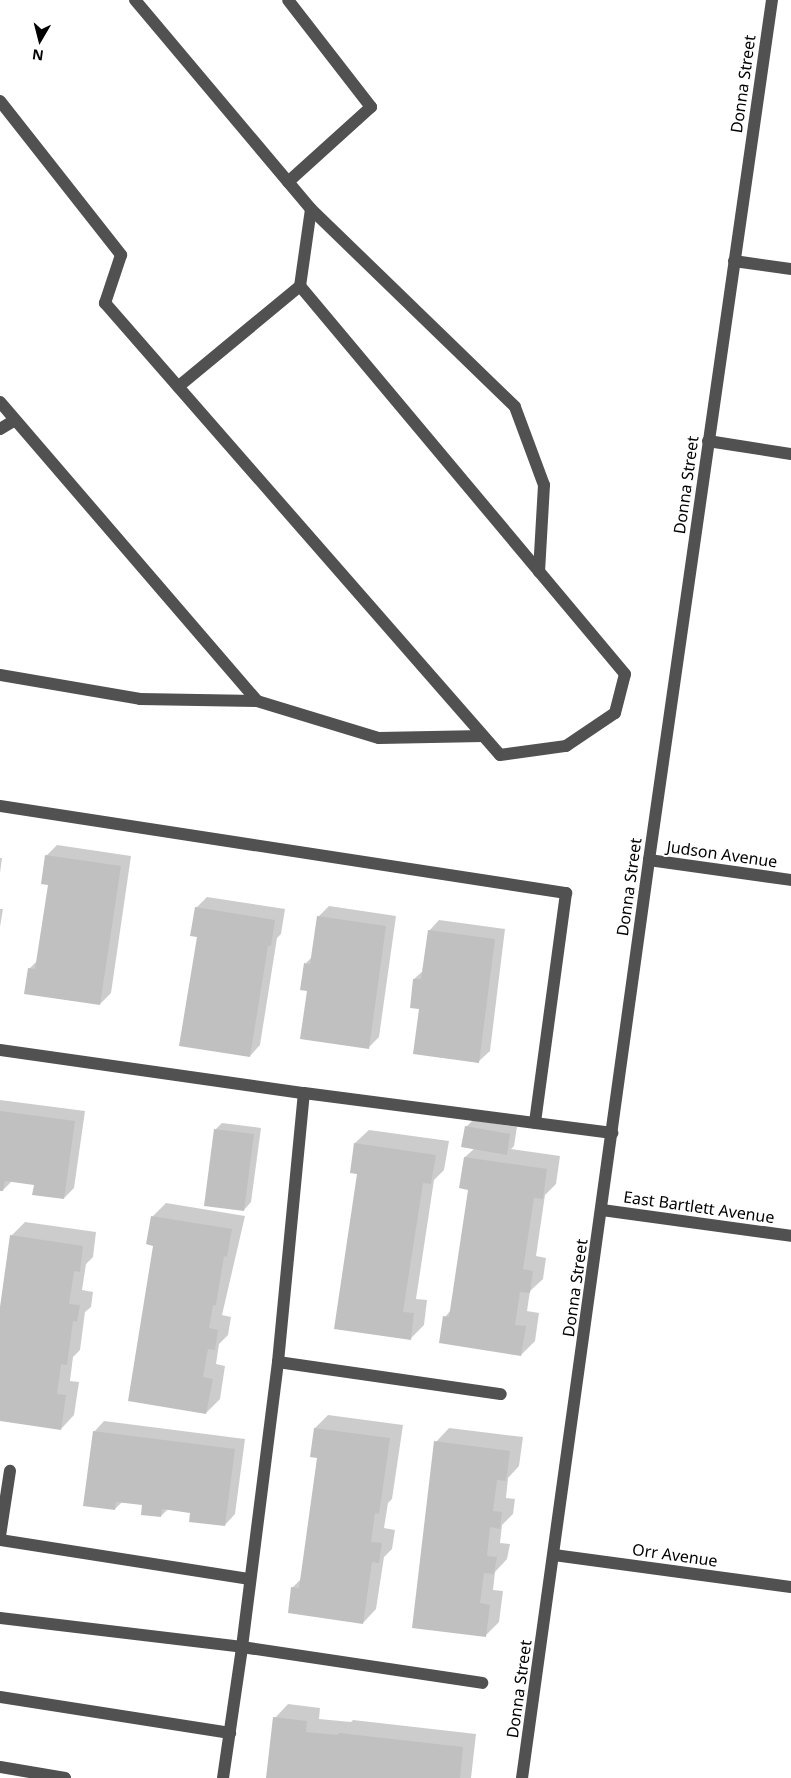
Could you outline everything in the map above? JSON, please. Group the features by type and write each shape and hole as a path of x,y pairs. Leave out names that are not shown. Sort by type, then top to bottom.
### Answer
{"street":[{"path":"135,0 310,208 515,407 544,485 539,572"},
{"path":"288,0 371,107 288,182"},
{"name":"Donna Street","path":"522,1778 649,860 772,0"},
{"path":"0,101 121,255 105,303 483,736 500,755 566,746 616,712 625,674 300,286"},
{"path":"178,387 300,286 310,208"},
{"path":"734,261 791,269"},
{"path":"0,402 257,701"},
{"path":"0,429 16,420"},
{"path":"708,441 791,454"},
{"path":"0,675 140,699 257,701 379,738 483,736"},
{"path":"0,806 566,893 535,1123"},
{"name":"Judson Avenue","path":"649,860 791,880"},
{"path":"0,1050 304,1093 612,1133"},
{"path":"224,1778 278,1362 304,1093"},
{"name":"East Bartlett Avenue","path":"602,1210 791,1236"},
{"path":"278,1362 501,1394"},
{"path":"10,1471 0,1538 250,1579"},
{"name":"Orr Avenue","path":"554,1555 791,1587"},
{"path":"0,1618 242,1648 482,1683"},
{"path":"0,1697 230,1733"},
{"path":"0,1767 65,1778"}],"building":[{"path":"45,855 121,866 100,1005 24,994 28,968 35,969 48,885 41,884"},
{"path":"195,907 275,920 271,946 268,946 250,1057 179,1046 197,937 190,936"},
{"path":"317,916 386,926 369,1049 300,1039 307,991 300,990 304,963 310,964"},
{"path":"428,930 495,939 479,1063 413,1054 419,1009 410,1008 413,979 421,979"},
{"path":"0,1111 75,1121 64,1199 32,1195 34,1185 5,1181 3,1191 0,1191"},
{"path":"465,1126 510,1134 507,1155 461,1147"},
{"path":"214,1129 254,1134 244,1211 204,1206"},
{"path":"354,1143 436,1155 431,1184 423,1183 403,1312 414,1313 411,1340 334,1329 357,1174 350,1173"},
{"path":"464,1157 547,1169 543,1199 534,1198 523,1269 533,1271 530,1293 520,1292 515,1325 526,1326 521,1356 439,1343 443,1316 449,1317 468,1190 459,1188"},
{"path":"151,1216 232,1229 227,1257 224,1256 216,1305 213,1305 209,1328 218,1330 215,1350 208,1349 203,1377 213,1379 206,1414 128,1401 153,1246 146,1244"},
{"path":"10,1235 83,1246 80,1272 74,1271 69,1304 80,1305 77,1322 73,1321 67,1365 61,1364 57,1394 66,1395 61,1430 0,1421 0,1307"},
{"path":"314,1428 390,1438 379,1514 375,1513 371,1542 382,1543 379,1563 372,1562 363,1624 288,1613 291,1587 299,1588 317,1458 310,1457"},
{"path":"93,1431 235,1449 225,1526 189,1522 190,1513 162,1509 161,1517 141,1515 142,1505 116,1502 115,1510 83,1506"},
{"path":"434,1441 510,1451 506,1481 497,1480 493,1511 502,1512 500,1529 490,1527 487,1556 497,1557 494,1574 484,1573 480,1603 490,1605 486,1637 412,1628"},
{"path":"273,1717 307,1721 306,1732 338,1735 339,1733 463,1747 460,1778 266,1778"}]}
